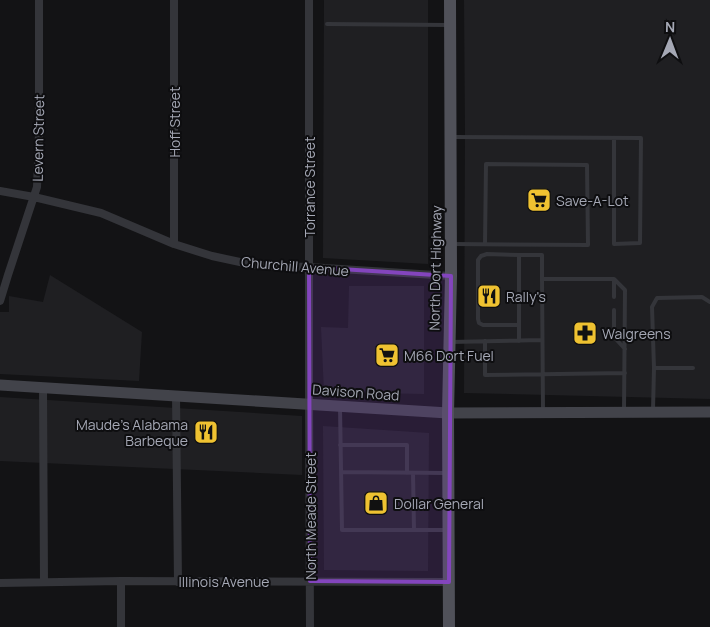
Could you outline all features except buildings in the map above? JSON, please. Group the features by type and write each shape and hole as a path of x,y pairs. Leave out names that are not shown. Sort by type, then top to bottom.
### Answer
{"main road":[{"name":"North Dort Highway","path":"449,627 450,0"},
{"name":"Davison Road","path":"0,385 448,414 710,412"}],"street":[{"name":"Levern Street","path":"0,301 37,187 39,0"},
{"name":"Hoff Street","path":"174,0 174,244"},
{"name":"Torrance Street","path":"309,0 309,404"},
{"name":"Churchill Avenue","path":"0,191 34,196 102,213 174,244 212,256 254,265 451,276"},
{"path":"43,387 44,582"},
{"path":"176,395 178,582"},
{"name":"North Meade Street","path":"309,404 310,627"},
{"path":"121,581 122,627"},
{"name":"Illinois Avenue","path":"0,583 121,581 449,582"}],"lane":[{"path":"327,24 450,26"},
{"path":"451,138 614,138 641,138 640,243 614,244 614,138"},
{"path":"451,244 588,245 588,165 486,164 485,244"},
{"path":"519,325 483,325 479,323 478,260 481,256 486,254 542,255 543,413"},
{"path":"519,255 519,341"},
{"path":"542,280 614,279 625,290 624,413"},
{"path":"614,279 614,298"},
{"path":"653,412 652,307 657,298 702,297 710,302"},
{"path":"614,310 614,337 625,349"},
{"path":"449,342 542,340"},
{"path":"485,341 485,375 624,373"},
{"path":"654,368 693,368"},
{"path":"340,407 342,530 448,530"},
{"path":"340,445 407,445 407,473"},
{"path":"341,472 448,473"},
{"path":"414,473 414,530"}],"highlighted area":[{"path":"309,267 451,276 449,582 310,581"}],"shaded area":[{"path":"324,0 428,0 428,264 323,258"},
{"path":"464,0 710,0 710,399 464,393"},
{"path":"50,275 142,332 139,381 0,374 0,312 9,312 9,296 43,302"},
{"path":"349,286 424,286 424,394 324,392 321,327 348,328"},
{"path":"0,397 302,416 302,475 0,461"},
{"path":"323,426 429,433 428,571 324,570"}],"place":[{"name":"Save-A-Lot","path":"539,200"},
{"name":"Rally's","path":"489,296"},
{"name":"Walgreens","path":"585,333"},
{"name":"M66 Dort Fuel","path":"387,355"},
{"name":"Maude's Alabama Barbeque","path":"206,432"},
{"name":"Dollar General","path":"376,503"}]}
